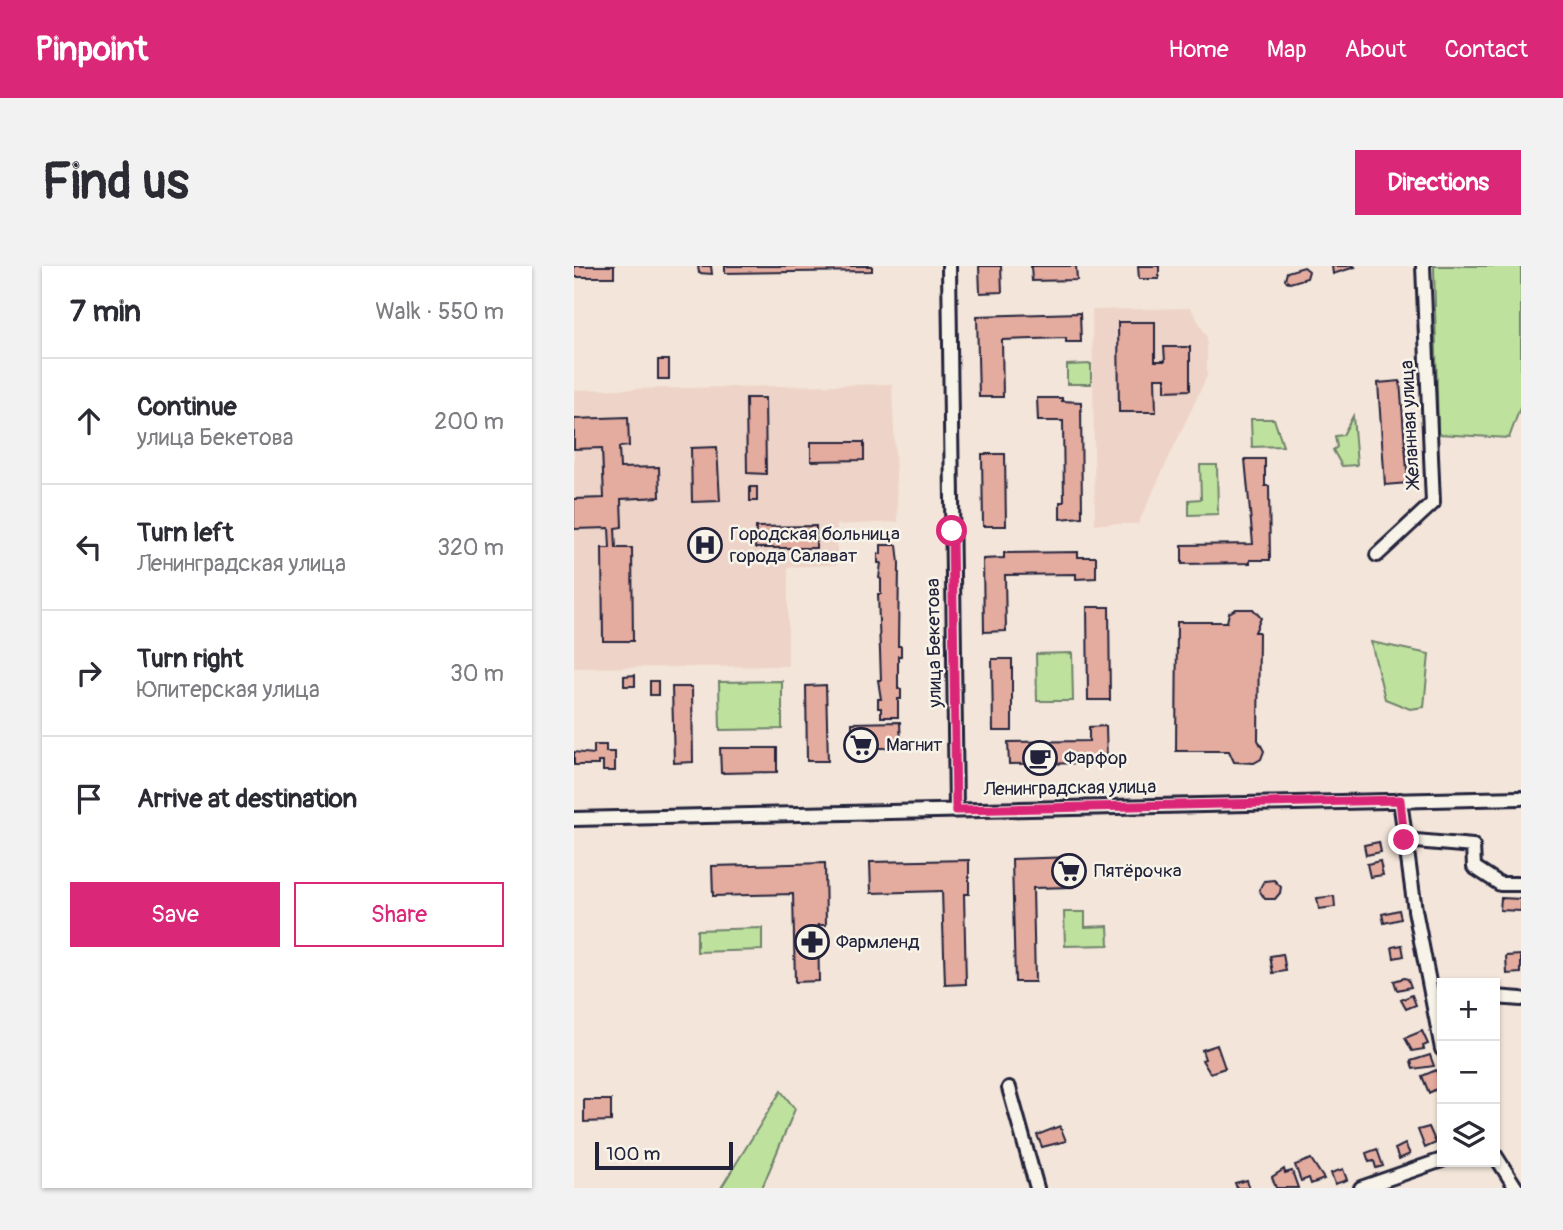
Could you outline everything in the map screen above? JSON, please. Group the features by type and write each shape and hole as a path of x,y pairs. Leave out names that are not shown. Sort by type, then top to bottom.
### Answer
{"street":[{"name":"улица Бекетова","path":"949,266 956,810"},
{"name":"Желанная улица","path":"1377,555 1433,503 1423,266"},
{"name":"Ленинградская улица","path":"574,820 1521,799"},
{"path":"1400,800 1404,840 1441,1041"},
{"path":"1404,840 1473,846 1474,867 1500,884 1521,884"},
{"path":"1500,997 1521,999"},
{"path":"1009,1088 1037,1188"},
{"path":"1361,1188 1437,1162"},
{"path":"1500,1163 1516,1188"}],"shaded area":[{"path":"1191,308 1207,337 1207,376 1138,524 1095,524 1092,310"},
{"name":"Городская больница города Салават","path":"892,384 898,522 837,525 837,565 788,567 788,666 574,668 574,390"}],"green space":[{"path":"1434,266 1521,266 1521,405 1509,438 1438,434"},
{"path":"1091,364 1091,384 1067,384 1067,365"},
{"path":"1353,416 1357,465 1342,466 1333,450 1337,447 1335,436 1343,435"},
{"path":"1251,419 1274,419 1283,446 1252,447"},
{"path":"1200,465 1217,465 1218,514 1189,515 1189,500 1201,499"},
{"path":"1371,642 1429,654 1424,707 1410,709 1385,699"},
{"path":"1072,653 1073,701 1037,701 1036,654"},
{"path":"782,681 782,729 720,730 719,682"},
{"path":"1064,912 1085,912 1085,927 1108,926 1109,945 1065,946"},
{"path":"762,928 762,950 697,952 697,930"},
{"path":"781,1091 795,1109 762,1188 721,1188"}],"building":[{"path":"574,266 614,266 614,277 574,277"},
{"path":"698,266 711,266 712,274 699,273"},
{"path":"725,266 872,266 872,271 725,273"},
{"path":"979,266 1001,266 1002,292 980,293"},
{"path":"1031,266 1076,266 1077,280 1032,281"},
{"path":"1138,266 1159,266 1159,279 1139,279"},
{"path":"1332,266 1354,266 1355,267 1333,274"},
{"path":"1304,267 1309,271 1307,278 1290,283 1285,280 1287,272"},
{"path":"1080,313 1081,342 1066,342 1066,338 1002,340 1003,397 979,397 977,316"},
{"path":"1118,322 1155,322 1155,361 1165,361 1164,347 1190,347 1190,390 1165,391 1165,378 1155,378 1156,412 1119,412"},
{"path":"658,360 669,360 669,379 658,379"},
{"path":"1400,381 1408,483 1385,485 1378,383"},
{"path":"746,398 765,398 766,474 747,473"},
{"path":"1037,398 1062,398 1062,401 1081,402 1082,517 1060,519 1060,502 1064,502 1063,421 1038,421"},
{"path":"628,417 629,446 619,447 620,468 659,467 660,497 621,499 622,527 615,528 616,548 632,548 633,641 603,641 602,548 610,548 609,528 574,529 574,499 604,498 602,448 574,449 574,419"},
{"path":"811,442 864,442 864,460 811,461"},
{"path":"717,447 720,501 692,502 691,448"},
{"path":"982,454 1005,454 1006,526 983,526"},
{"path":"1245,459 1265,459 1265,486 1269,486 1270,560 1182,564 1182,545 1253,544"},
{"path":"750,487 757,487 757,501 750,501"},
{"path":"816,526 816,548 755,548 756,527"},
{"path":"881,545 897,545 899,563 898,646 901,646 901,656 898,656 898,689 901,689 901,699 898,699 898,717 881,717 881,708 878,708 878,699 881,699 878,680 881,680 878,594 881,594 881,563 878,563 878,554 881,554"},
{"path":"1078,552 1078,557 1096,557 1096,578 1076,579 1076,574 1005,575 1006,631 984,632 983,559 1004,558 1004,553"},
{"path":"1087,607 1109,607 1110,700 1088,700"},
{"path":"1236,609 1253,609 1261,618 1255,632 1259,632 1258,740 1264,751 1261,759 1254,763 1234,762 1229,751 1176,751 1177,622 1227,622 1229,613"},
{"path":"992,659 1012,659 1012,731 993,731"},
{"path":"635,675 635,686 624,686 624,676"},
{"path":"650,681 658,681 658,695 650,695"},
{"path":"826,685 828,761 807,761 806,686"},
{"path":"672,687 692,687 693,762 674,763"},
{"path":"900,722 901,748 852,748 852,723"},
{"path":"1106,726 1107,763 1009,764 1008,742 1089,741 1089,727"},
{"path":"594,745 606,745 606,752 615,752 615,771 603,771 603,762 598,762 598,765 574,765 574,752 594,754"},
{"path":"720,748 777,748 777,772 721,773"},
{"path":"1379,842 1381,852 1366,855 1364,845"},
{"path":"1073,857 1073,887 1033,888 1035,982 1015,982 1012,859"},
{"path":"969,860 969,894 964,894 966,984 945,985 942,891 871,893 870,862"},
{"path":"1380,861 1383,875 1370,877 1367,864"},
{"path":"825,863 826,925 818,925 819,981 795,982 793,894 713,896 712,866"},
{"path":"1274,880 1281,887 1280,893 1275,899 1265,899 1259,890 1264,881"},
{"path":"1334,896 1335,907 1319,909 1317,898"},
{"path":"1501,898 1521,899 1521,911 1500,910"},
{"path":"1399,910 1401,919 1384,923 1382,914"},
{"path":"1402,945 1404,956 1394,958 1392,947"},
{"path":"1283,954 1286,971 1273,973 1270,956"},
{"path":"1521,955 1521,973 1507,974 1506,956"},
{"path":"1408,979 1411,987 1397,990 1394,981"},
{"path":"1412,995 1416,1005 1406,1009 1401,1000"},
{"path":"1422,1031 1428,1044 1423,1046 1424,1049 1412,1051 1405,1038"},
{"path":"1217,1045 1225,1068 1210,1073 1202,1060 1205,1059 1202,1050"},
{"path":"1430,1055 1434,1066 1413,1069 1411,1061"},
{"path":"1436,1070 1437,1089 1429,1093 1422,1076"},
{"path":"584,1100 611,1100 611,1121 584,1122"},
{"path":"1060,1126 1066,1141 1042,1147 1037,1135"},
{"path":"1429,1127 1436,1143 1425,1148 1418,1130"},
{"path":"1405,1144 1410,1154 1399,1159 1395,1149"},
{"path":"1377,1149 1383,1166 1376,1168 1374,1161 1369,1162 1366,1153"},
{"path":"1311,1159 1324,1179 1311,1184 1309,1178 1301,1181 1295,1165"},
{"path":"1284,1169 1285,1173 1292,1171 1298,1188 1276,1188 1272,1177"},
{"path":"1343,1169 1347,1180 1335,1184 1331,1173"},
{"path":"1247,1180 1249,1188 1237,1188 1235,1183"}],"place":[{"name":"Городская больница города Салават","path":"705,545"},
{"name":"Магнит","path":"861,745"},
{"name":"Фарфор","path":"1040,758"},
{"name":"Пятёрочка","path":"1069,871"},
{"name":"Фармленд","path":"812,942"}],"route":[{"path":"952,531 956,810 1400,800 1404,840"}]}
